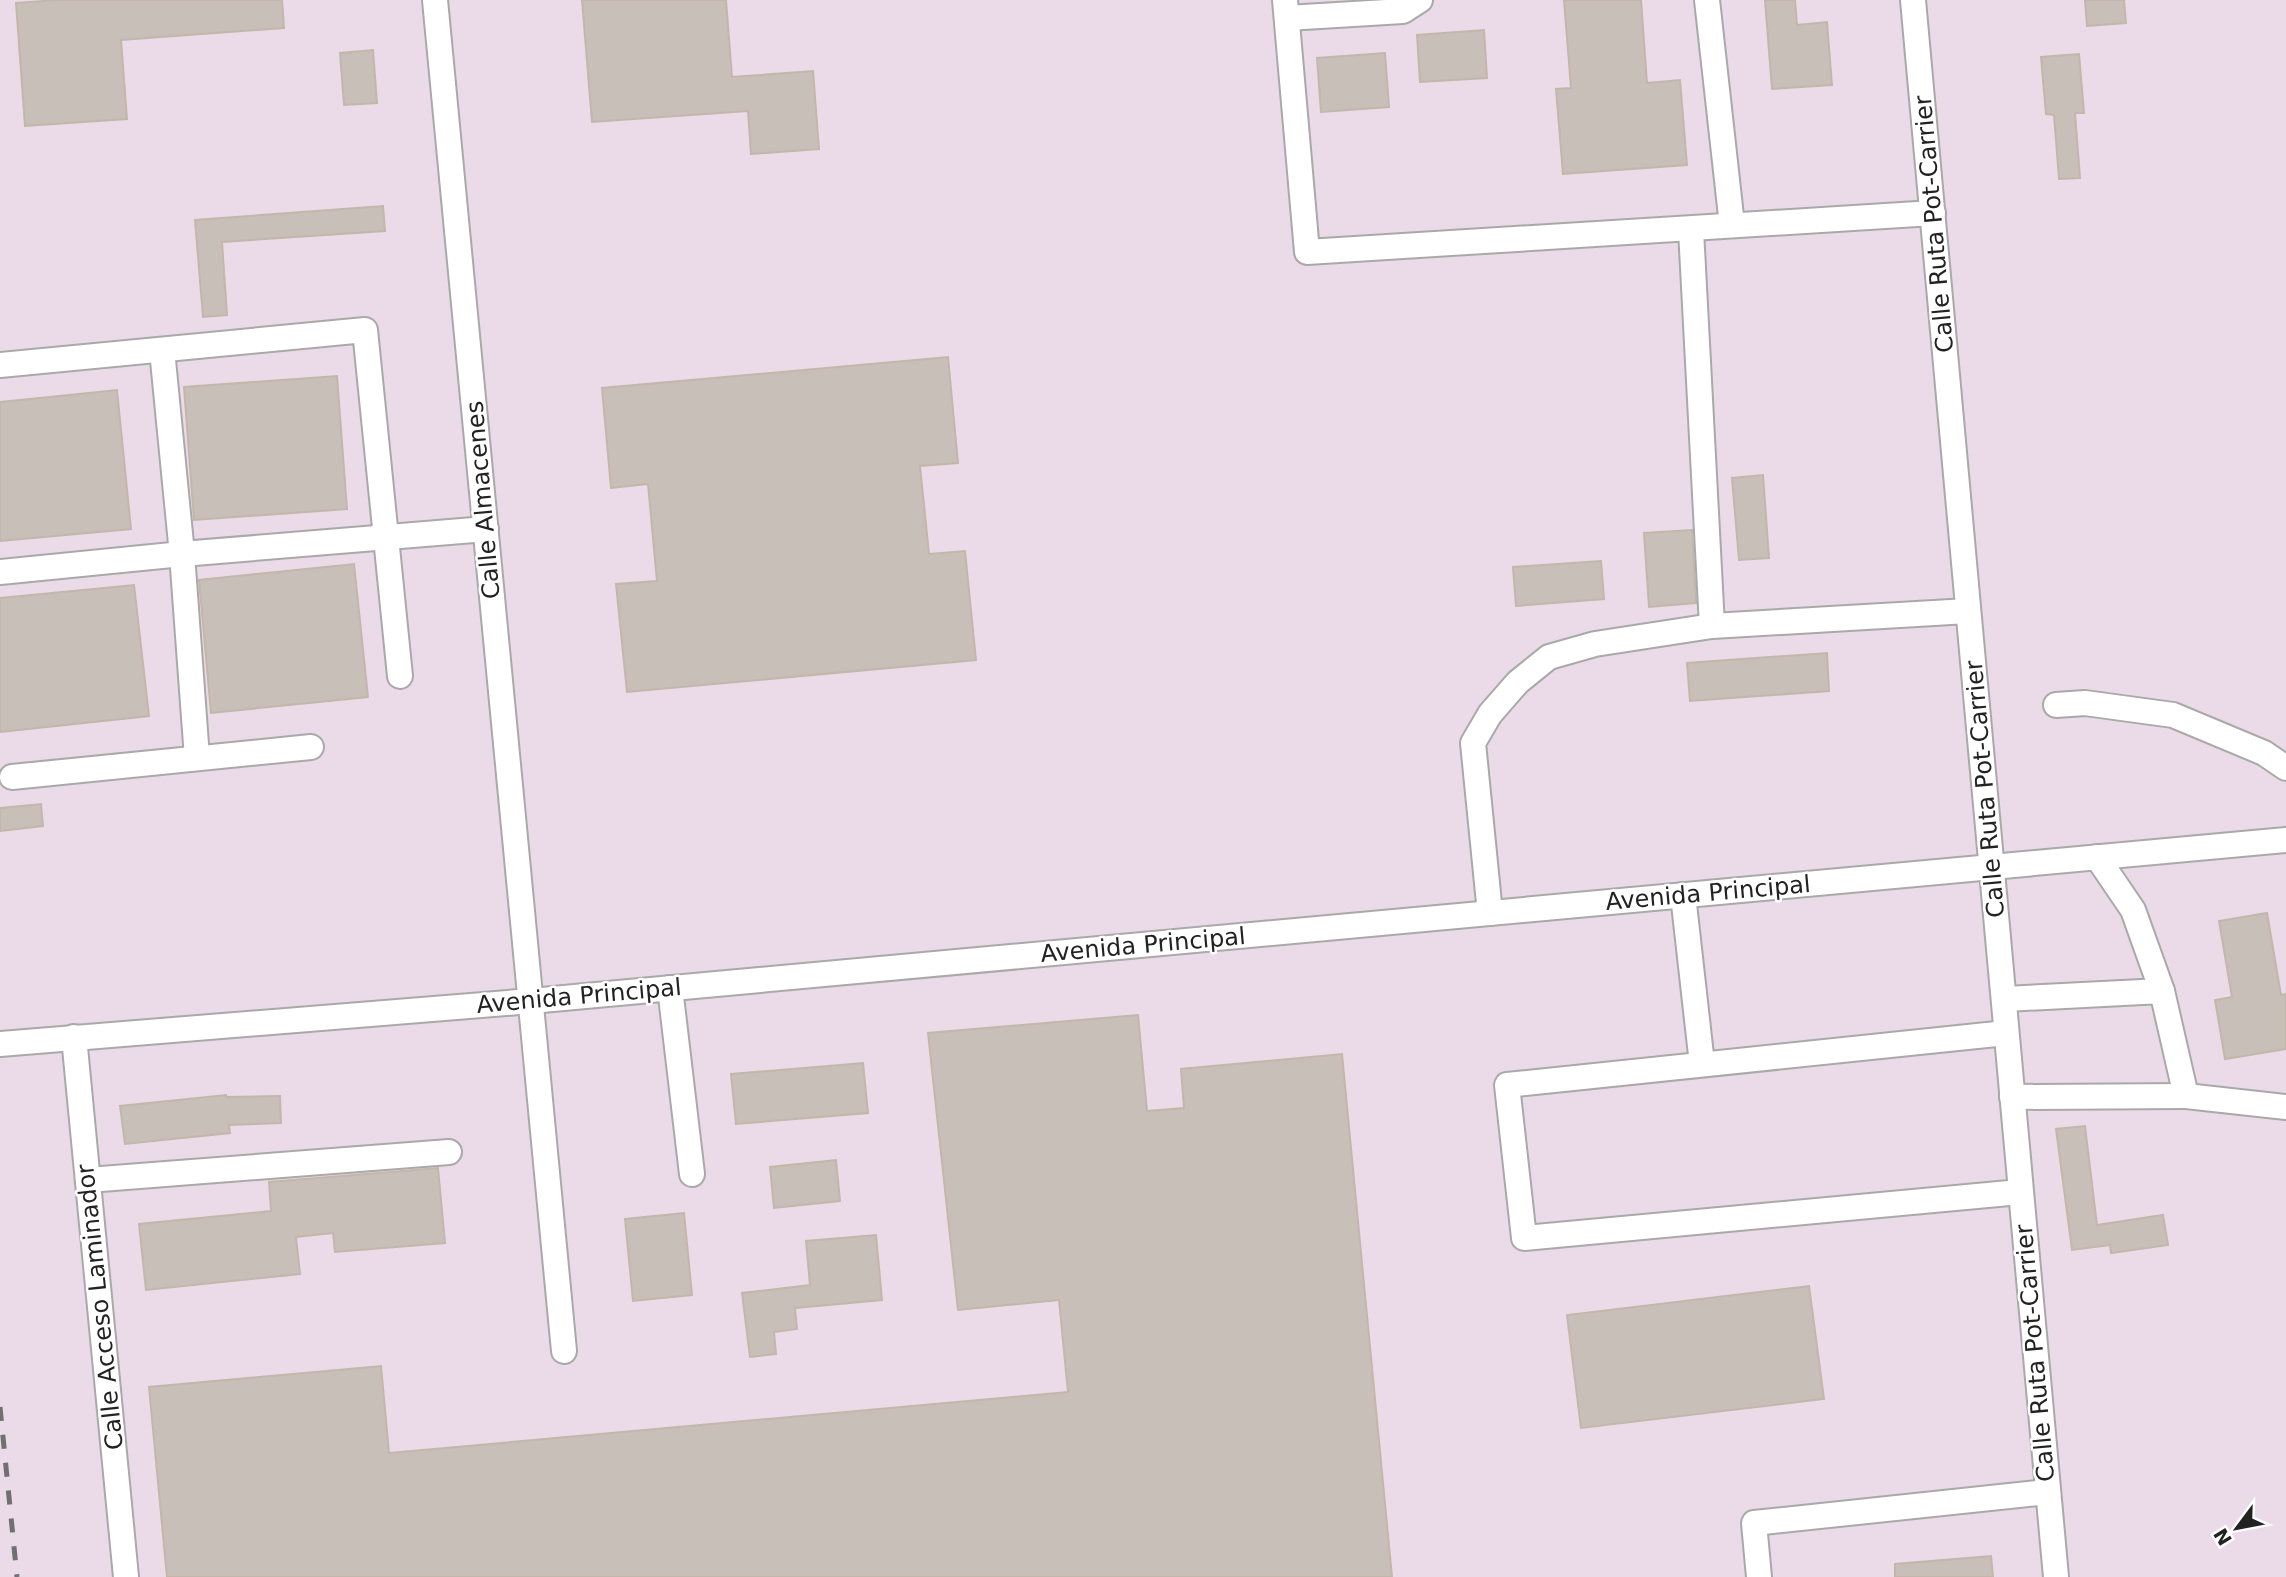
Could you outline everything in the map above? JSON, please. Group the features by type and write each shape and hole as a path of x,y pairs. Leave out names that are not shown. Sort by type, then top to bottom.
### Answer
{"street":[{"name":"Calle Almacenes","path":"435,0 564,1351"},
{"path":"1420,0 1403,11 1286,9 1307,252 1933,214"},
{"path":"1707,0 1732,225"},
{"name":"Calle Ruta Pot-Carrier","path":"1913,0 2056,1577"},
{"path":"1691,230 1712,626"},
{"path":"0,365 365,330 400,676"},
{"path":"163,350 197,758"},
{"path":"0,572 486,529"},
{"path":"1490,913 1473,743 1490,714 1518,682 1549,657 1595,644 1712,626 1968,611"},
{"path":"2056,705 2085,703 2173,715 2264,753 2286,768"},
{"path":"12,777 311,747"},
{"name":"Avenida Principal","path":"0,1044 531,1001 2286,840"},
{"path":"2096,857 2133,910 2162,991 2186,1097"},
{"path":"1683,895 1702,1065"},
{"path":"670,988 692,1174"},
{"path":"2005,999 2162,991"},
{"path":"2006,1033 1507,1085 1524,1238 2021,1192"},
{"name":"Calle Acceso Laminador","path":"74,1037 126,1577"},
{"path":"2012,1097 2186,1097 2286,1107"},
{"path":"88,1180 449,1152"},
{"path":"1759,1577 1754,1523 2048,1492"}],"shaded area":[{"path":"0,0 2286,0 2286,1577 0,1577"}],"building":[{"path":"57,0 282,0 284,28 121,40 127,119 25,126 16,3"},
{"path":"582,0 726,0 732,77 813,71 819,149 751,154 748,111 592,122"},
{"path":"1564,0 1641,0 1647,83 1680,80 1687,165 1563,174 1556,89 1571,88"},
{"path":"1765,0 1795,0 1797,25 1827,22 1832,85 1772,89"},
{"path":"2085,0 2124,0 2126,23 2087,26"},
{"path":"1484,30 1487,78 1420,82 1417,35"},
{"path":"373,50 377,103 344,105 340,53"},
{"path":"1385,53 1389,107 1321,112 1317,58"},
{"path":"2079,54 2084,113 2075,113 2080,178 2059,179 2054,115 2046,114 2041,57"},
{"path":"383,206 385,231 222,242 227,315 203,317 195,220"},
{"path":"948,357 958,463 920,466 929,554 965,551 976,660 627,692 616,584 657,581 648,484 611,488 602,388"},
{"path":"337,376 347,509 194,520 184,387"},
{"path":"117,390 131,529 0,541 0,402"},
{"path":"1763,475 1769,558 1739,560 1732,478"},
{"path":"1692,530 1696,603 1649,607 1644,533"},
{"path":"1601,561 1604,599 1516,606 1513,567"},
{"path":"354,564 368,697 211,713 199,580"},
{"path":"134,585 149,716 0,732 0,598"},
{"path":"1827,653 1829,691 1690,701 1687,663"},
{"path":"41,804 43,826 0,831 0,808"},
{"path":"2267,913 2281,995 2286,994 2286,1049 2225,1059 2215,1000 2232,997 2219,921"},
{"path":"1138,1015 1147,1111 1184,1108 1181,1069 1342,1054 1392,1577 167,1577 149,1387 381,1366 389,1453 1068,1392 1059,1300 958,1310 928,1033"},
{"path":"863,1063 868,1113 736,1124 731,1074"},
{"path":"226,1095 280,1096 281,1123 229,1125 230,1133 125,1144 120,1106"},
{"path":"2085,1126 2097,1225 2163,1215 2168,1245 2111,1253 2110,1245 2072,1250 2056,1129"},
{"path":"836,1160 840,1201 774,1208 770,1167"},
{"path":"438,1168 445,1243 335,1252 333,1233 296,1237 300,1274 146,1290 139,1224 271,1211 269,1182"},
{"path":"684,1213 692,1295 633,1301 625,1219"},
{"path":"876,1235 882,1300 795,1308 797,1329 774,1332 776,1354 750,1357 742,1293 810,1285 806,1241"},
{"path":"1809,1286 1824,1399 1581,1428 1567,1315"},
{"path":"1991,1556 1993,1577 1895,1577 1895,1564"}],"railway":[{"path":"0,1407 17,1577"}]}
